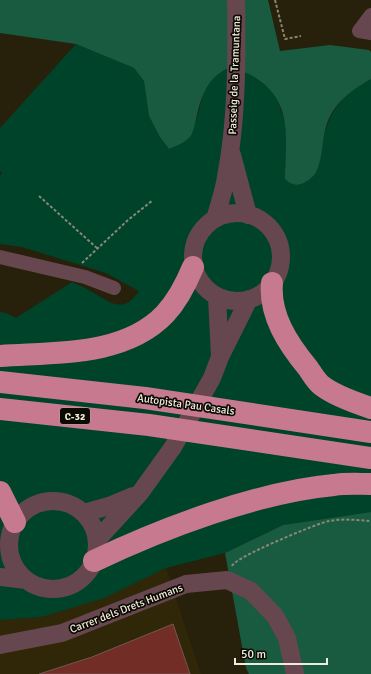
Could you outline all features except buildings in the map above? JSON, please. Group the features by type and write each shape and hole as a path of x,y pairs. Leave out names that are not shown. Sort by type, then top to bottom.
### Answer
{"highway":[{"path":"0,356 94,349 130,338 164,315 182,290 193,267"},
{"path":"272,283 271,295 278,321 288,343 302,362 321,385 354,403 371,408"},
{"name":"Autopista Pau Casals","path":"0,382 145,398 371,432"},
{"name":"C-32","path":"0,409 149,425 371,458"},
{"path":"94,561 123,547 180,525 240,505 286,493 335,485 371,484"},
{"path":"0,492 15,522"}],"street":[{"name":"Passeig de la Tramuntana","path":"215,219 226,180 231,151 236,39 236,0"},
{"path":"365,32 371,14"},
{"name":"Passeig de la Tramuntana","path":"231,151 248,215"},
{"path":"231,213 248,215 264,222 275,235 280,251 279,268 272,283 262,293 249,300 233,301 217,297 201,284 193,267 193,248 201,231 215,219 231,213"},
{"path":"0,257 69,273 114,288"},
{"path":"217,297 220,357"},
{"path":"97,540 140,493 173,447 212,378 220,357 249,300"},
{"path":"84,513 109,506 140,493"},
{"path":"0,577 26,580 45,588 65,587 82,578 94,561 97,540 93,525 84,513 70,504 55,501 39,503 25,510 15,522 4,551 10,558 15,568 26,580"},
{"name":"Carrer dels Drets Humans","path":"0,645 62,633 186,584 204,581 227,580 251,591 275,616 287,638 295,674"}],"path":[{"path":"275,0 285,39 301,36"},
{"path":"39,196 98,249"},
{"path":"69,273 98,249 128,220 153,200"},
{"path":"227,580 233,562 246,555 326,522 351,519 371,521"}],"shaded area":[{"path":"166,568 201,674 0,674 0,620 42,617 104,597"}],"green space":[{"path":"0,0 268,0 280,51 330,45 369,50 371,52 371,79 348,94 338,104 327,123 319,166 316,172 309,180 296,185 285,179 286,129 280,105 274,95 256,78 247,73 226,69 219,73 209,84 202,96 194,128 190,137 183,143 169,149 160,137 149,116 144,81 134,68 76,44 0,33"},
{"path":"76,44 134,68 144,81 149,116 160,137 169,149 194,126 204,92 211,80 226,69 246,71 253,75 276,95 285,122 287,143 285,168 319,164 324,135 332,114 338,104 357,87 371,79 371,512 283,525 225,553 166,568 104,598 42,617 0,620 0,312 16,318 72,282 116,304 127,303 139,291 106,273 22,247 0,244 0,176 2,173 0,171 0,128"},
{"path":"371,512 371,674 249,674 246,668 225,553 283,525"}]}
